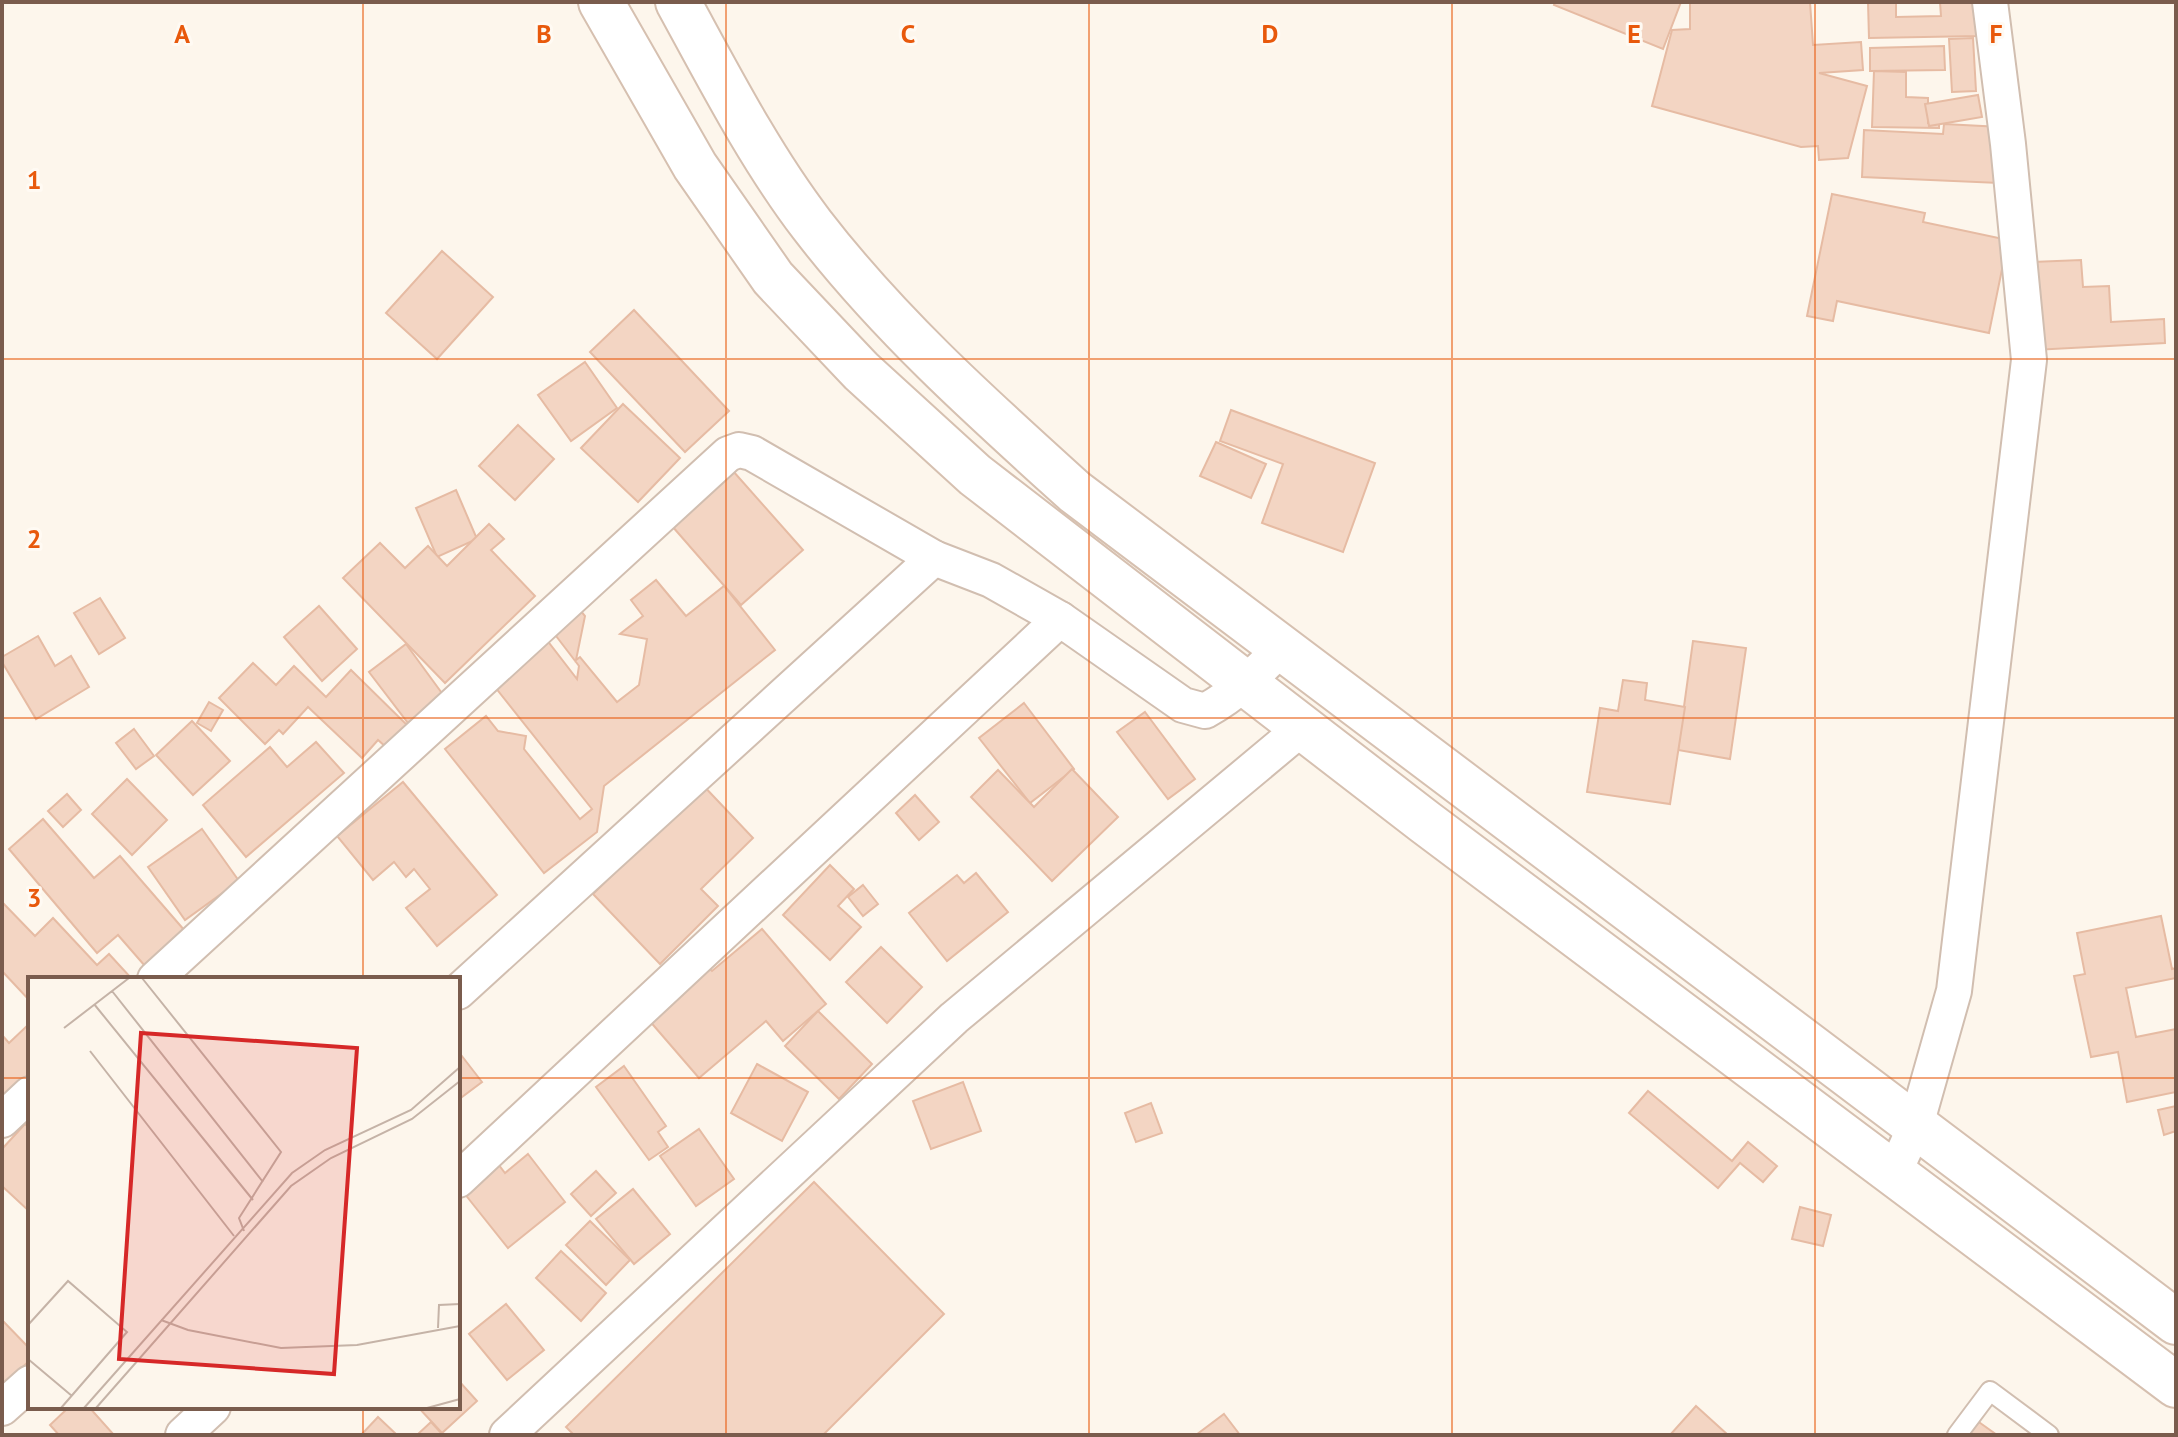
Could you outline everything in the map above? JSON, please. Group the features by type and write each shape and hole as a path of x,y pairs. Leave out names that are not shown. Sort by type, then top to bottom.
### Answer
{"main road":[{"path":"601,2 695,166 773,278 861,371 975,475 1245,685 2176,1385"},
{"path":"678,2 753,134 810,222 865,291 944,373 1075,492 2176,1322"}],"street":[{"path":"1894,1173 1916,1125 1954,991 2029,360 2008,144 1990,2"},
{"path":"157,977 728,454 739,450 752,453 934,558 991,580 1060,619 1183,705 1205,711 1245,685 1283,646"},
{"path":"460,990 934,558"},
{"path":"460,1178 1060,619"},
{"path":"507,1435 954,1018 1302,728"},
{"path":"2,1120 28,1096"},
{"path":"2,1408 28,1385"},
{"path":"183,1435 211,1409"}],"lane":[{"path":"1957,1435 1990,1391 2049,1435"}],"building":[{"path":"1555,2 1681,2 1663,49 1554,5"},
{"path":"1690,2 1810,2 1813,45 1861,42 1863,70 1819,73 1867,86 1848,158 1819,160 1818,146 1801,147 1652,106 1672,30 1690,29"},
{"path":"1868,2 1896,2 1896,17 1941,16 1940,2 1978,2 1979,36 1869,38"},
{"path":"1973,38 1976,91 1952,92 1949,39"},
{"path":"1944,46 1945,70 1870,71 1870,48"},
{"path":"1874,71 1906,72 1906,97 1928,98 1928,123 1939,124 1939,128 1872,127"},
{"path":"1978,95 1982,117 1929,126 1925,104"},
{"path":"1944,124 2001,127 1999,183 1862,177 1864,130 1943,134"},
{"path":"1832,194 1925,213 1923,222 2008,240 1989,333 1837,301 1833,321 1807,316"},
{"path":"442,251 493,297 437,359 386,313"},
{"path":"2081,260 2083,287 2109,286 2111,322 2164,319 2165,343 2034,350 2029,262"},
{"path":"634,310 729,411 685,452 590,352"},
{"path":"585,362 617,408 571,441 538,395"},
{"path":"623,404 680,458 638,502 581,448"},
{"path":"1231,410 1375,463 1343,552 1262,523 1283,464 1220,441"},
{"path":"518,425 554,459 515,500 479,466"},
{"path":"1216,442 1266,464 1251,498 1200,476"},
{"path":"733,471 803,550 741,605 672,526"},
{"path":"456,490 477,539 437,557 416,508"},
{"path":"489,524 504,539 491,550 535,596 445,683 343,578 380,543 405,568 428,546 447,566"},
{"path":"656,580 686,616 724,586 775,650 604,786 597,832 544,873 445,749 486,716 498,731 526,736 524,749 580,819 592,809 491,682 546,639 577,679 579,666 553,632 580,610 585,616 576,660 580,657 617,702 639,685 647,639 620,634 643,616 631,600"},
{"path":"100,598 125,638 99,654 74,613"},
{"path":"319,606 357,649 322,681 284,637"},
{"path":"38,636 55,666 71,656 89,687 36,719 2,662 2,657"},
{"path":"1693,641 1746,648 1730,759 1678,750"},
{"path":"406,644 444,696 408,723 369,672"},
{"path":"253,663 276,685 294,666 326,697 351,670 407,725 386,747 378,740 362,758 308,707 283,734 279,730 265,744 219,698"},
{"path":"1623,680 1647,683 1645,700 1685,707 1670,804 1587,792 1600,708 1618,711"},
{"path":"209,702 223,710 211,731 197,723"},
{"path":"1024,703 1074,769 1030,803 979,738"},
{"path":"1145,712 1195,779 1168,799 1117,732"},
{"path":"192,721 230,761 193,795 156,755"},
{"path":"134,729 154,756 136,769 116,743"},
{"path":"316,742 344,773 246,857 203,805 270,747 287,767"},
{"path":"1072,769 1118,817 1052,881 971,797 998,770 1034,807"},
{"path":"127,779 167,820 132,855 92,814"},
{"path":"699,781 753,838 701,889 718,906 660,964 593,894 645,843"},
{"path":"403,782 497,895 437,946 406,908 430,889 414,869 406,877 394,862 373,880 337,836"},
{"path":"67,794 81,810 63,827 48,811"},
{"path":"915,795 939,822 919,840 896,813"},
{"path":"43,819 94,878 120,856 185,931 145,966 118,935 97,953 9,849"},
{"path":"202,829 239,881 185,920 148,867"},
{"path":"830,865 854,889 838,906 861,927 830,960 783,915"},
{"path":"976,873 1008,912 947,961 909,913 957,875 964,883"},
{"path":"863,885 878,904 863,916 848,897"},
{"path":"2,902 35,936 53,918 97,965 109,954 130,977 28,977 28,999 2,971"},
{"path":"2161,916 2176,978 2126,988 2136,1037 2176,1029 2176,1092 2127,1102 2118,1052 2091,1057 2074,976 2085,974 2077,933"},
{"path":"762,929 826,1004 783,1041 766,1021 699,1078 648,1019 708,967 712,971"},
{"path":"881,947 922,987 887,1023 846,982"},
{"path":"818,1011 872,1064 839,1099 785,1046"},
{"path":"28,1025 28,1077 5,1098 2,1095 2,1035 9,1043"},
{"path":"460,1054 482,1082 460,1098"},
{"path":"757,1064 808,1092 782,1141 731,1113"},
{"path":"624,1066 666,1126 658,1132 668,1147 649,1160 596,1087"},
{"path":"963,1082 981,1131 931,1149 913,1101"},
{"path":"1648,1091 1732,1161 1748,1142 1777,1166 1763,1182 1740,1163 1718,1188 1629,1113"},
{"path":"1151,1103 1162,1133 1136,1142 1125,1113"},
{"path":"2176,1106 2176,1131 2164,1135 2158,1110"},
{"path":"25,1124 28,1127 28,1210 2,1186 2,1149"},
{"path":"699,1129 734,1179 696,1206 660,1156"},
{"path":"528,1154 565,1202 508,1248 460,1188 495,1160 505,1173"},
{"path":"596,1171 616,1193 591,1216 571,1194"},
{"path":"814,1182 944,1314 823,1435 574,1435 566,1427"},
{"path":"633,1189 670,1234 634,1264 596,1219"},
{"path":"1800,1207 1831,1215 1823,1246 1792,1239"},
{"path":"590,1221 630,1260 606,1285 566,1245"},
{"path":"561,1251 606,1293 581,1321 536,1278"},
{"path":"506,1304 544,1350 507,1380 469,1334"},
{"path":"2,1320 28,1347 28,1362 2,1387"},
{"path":"460,1382 477,1401 442,1433 420,1409 460,1409"},
{"path":"1696,1406 1728,1435 1670,1435"},
{"path":"67,1409 91,1409 114,1435 59,1435 50,1425"},
{"path":"1224,1414 1240,1435 1196,1435"},
{"path":"378,1417 397,1435 361,1435"},
{"path":"1976,1420 1997,1435 1965,1435"},
{"path":"431,1422 443,1435 417,1435"}]}
